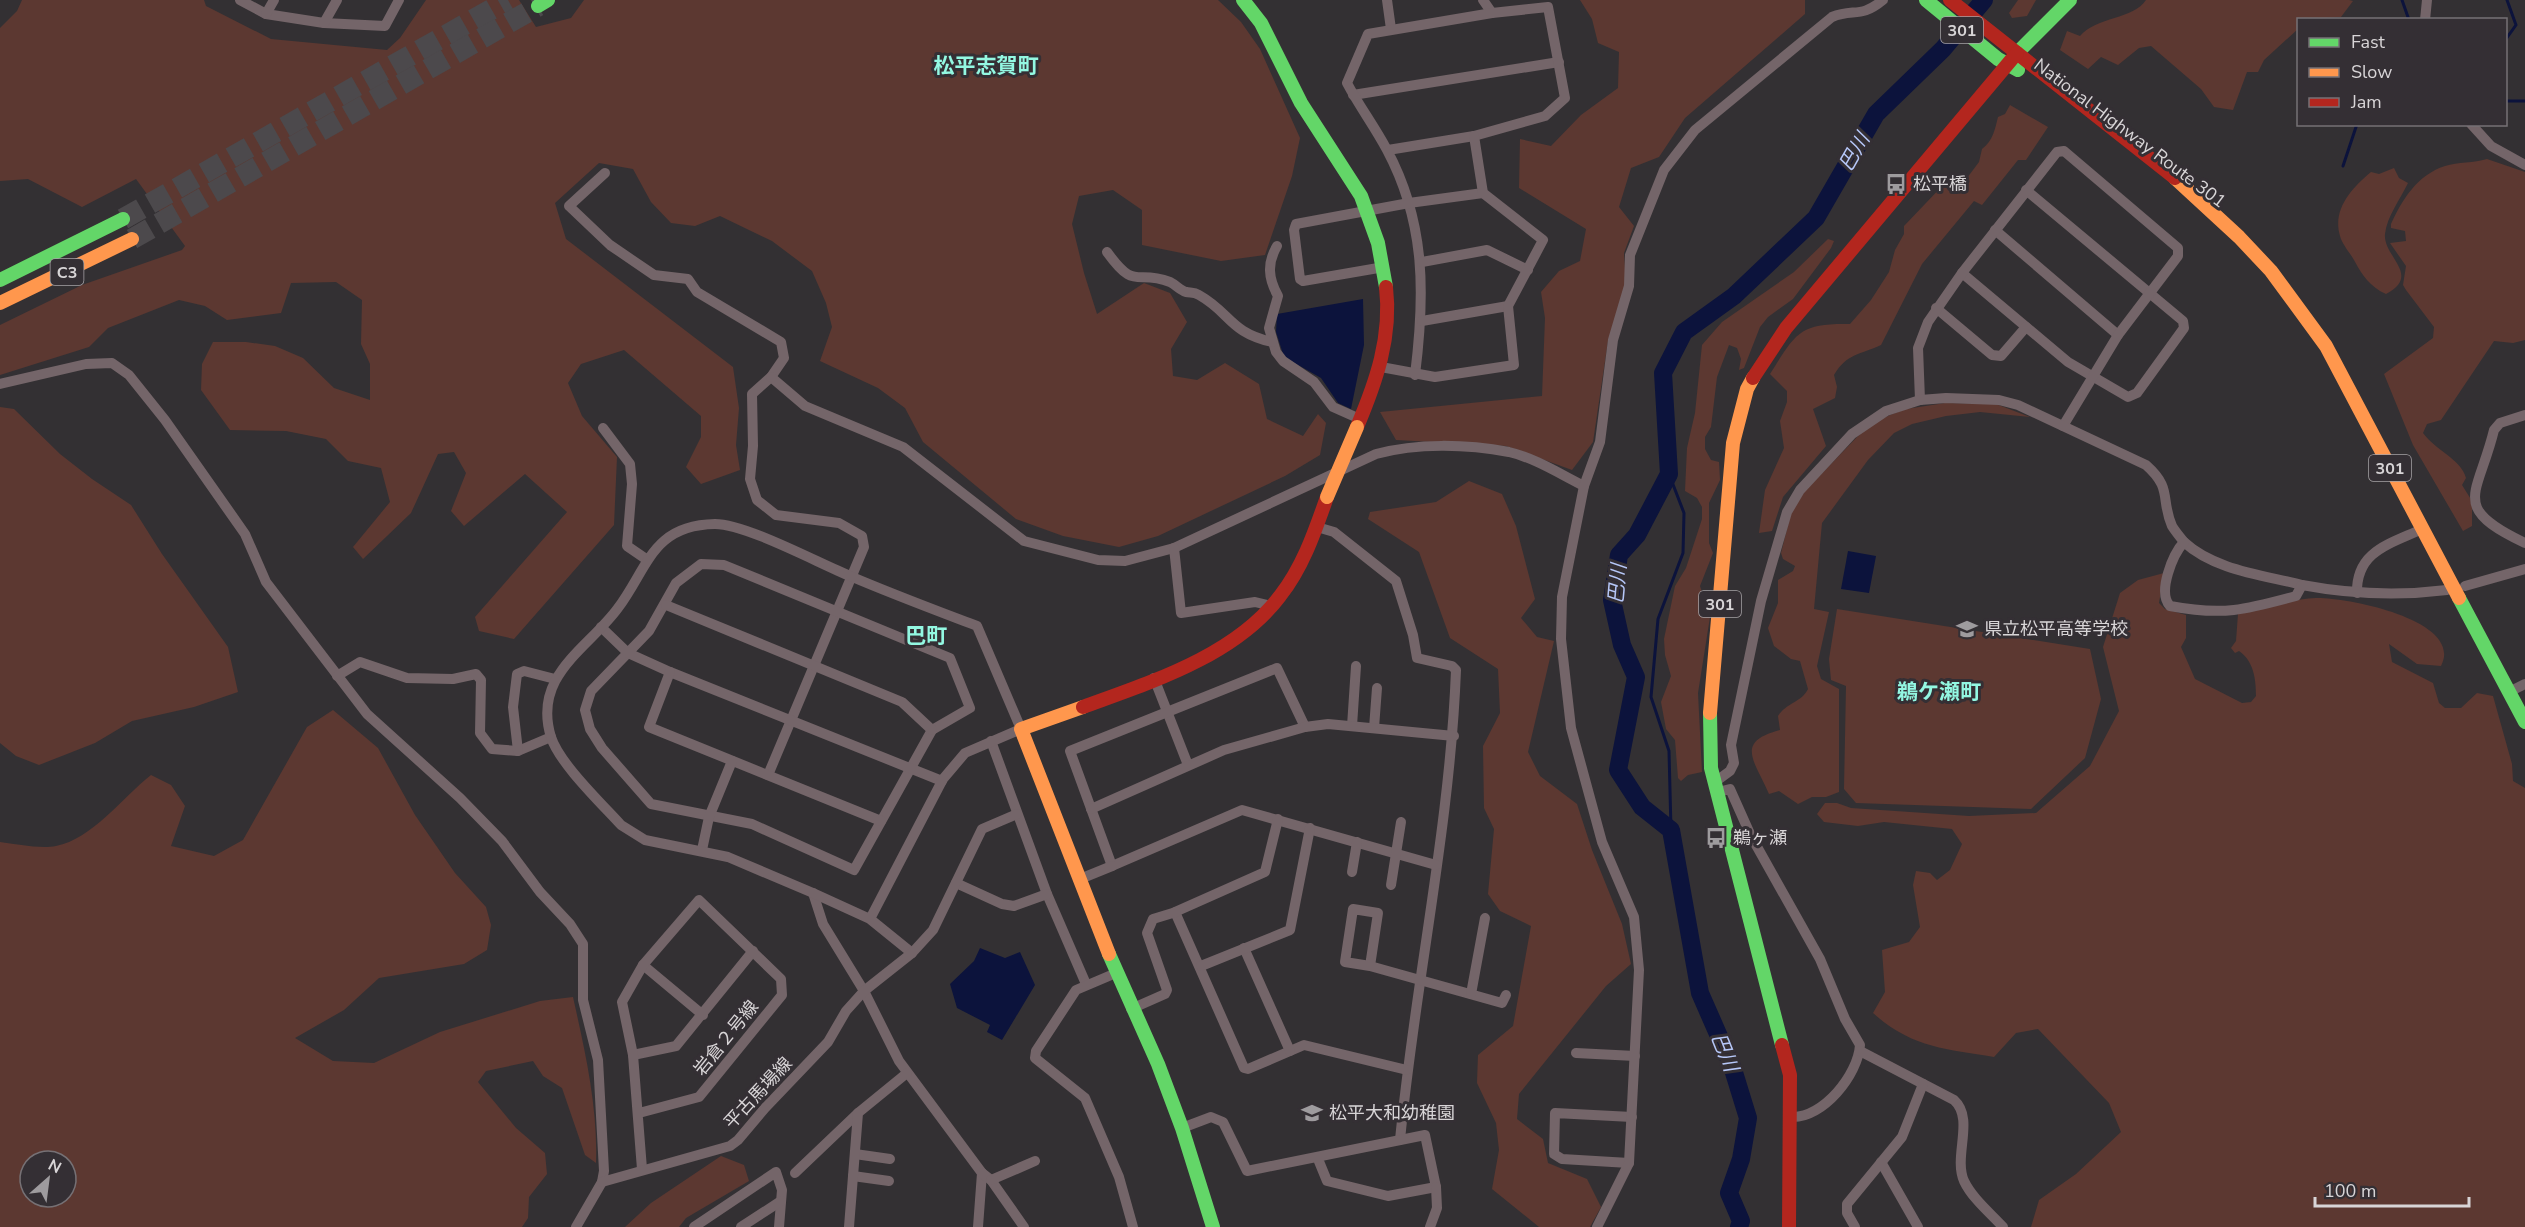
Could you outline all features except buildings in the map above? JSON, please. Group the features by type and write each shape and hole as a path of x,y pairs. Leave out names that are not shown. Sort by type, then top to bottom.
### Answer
{"main road":[{"path":"1213,1227 1182,1128 1158,1064 1116,973 1021,729 1154,678 1214,649 1271,606 1293,573 1317,527 1327,497 1381,367 1387,301 1384,267 1368,210 1289,82 1270,37 1254,11 1243,0"},
{"name":"National Highway Route 301","path":"1926,0 2002,62 2033,80 2109,142 2232,231"},
{"name":"National Highway Route 301","path":"1950,0 2115,129 2220,218 2263,260 2305,313 2525,722"},
{"path":"2013,50 2070,0"},
{"name":"National Highway Route 301","path":"1789,1227 1792,1117 1790,1075 1716,787 1709,741 1710,703 1733,443 1747,389 1759,365 1786,328 2013,50"},
{"name":"C3","path":"0,280 123,219"},
{"name":"C3","path":"0,303 132,239"}],"street":[{"path":"240,0 266,14 324,23 385,26 399,0"},
{"path":"266,14 274,0"},
{"path":"324,23 337,0"},
{"path":"1387,0 1391,29"},
{"path":"1483,0 1492,13"},
{"path":"1597,1227 1629,1163 1639,970 1634,917 1602,843 1571,728 1562,639 1562,597 1584,486 1600,442 1613,340 1629,286 1630,255 1664,170 1695,130 1832,17 1870,11 1883,0"},
{"path":"2426,18 2427,0"},
{"path":"1388,150 1474,136 1545,117 1565,98 1548,7 1492,13 1368,34 1347,83 1388,150 1409,202 1422,262 1422,321 1415,375"},
{"path":"1353,95 1559,62"},
{"path":"2473,126 2491,146 2525,165"},
{"path":"1381,367 1435,377 1514,365 1508,306 1543,240 1483,193 1474,136"},
{"path":"1920,400 1918,348 1936,308 2026,190 2057,152 2064,151 2178,248 2178,256 2118,335 2063,426"},
{"path":"605,173 569,206 610,245 654,275 688,279 697,292 781,342 784,358 771,377 752,394 753,446 750,479 757,500 776,515 839,523 862,536 864,547 768,775"},
{"path":"1962,273 2068,362 2128,397 2136,393 2184,328 2182,321 2026,190"},
{"path":"1384,267 1303,281 1300,279 1294,230 1296,224 1409,202 1483,193"},
{"path":"1995,230 2118,335"},
{"path":"1277,246 1269,261 1273,287 1278,296 1269,328 1272,342 1283,361 1314,382 1333,407 1359,423"},
{"path":"1422,262 1487,250 1528,270"},
{"path":"1107,252 1126,274 1133,278 1170,282 1185,292 1195,293 1234,327 1247,335 1272,342"},
{"path":"1422,321 1508,306"},
{"path":"1936,308 1992,355 2001,356 2026,327"},
{"path":"0,384 86,363 112,363 129,375 165,420 245,534 266,582 367,714 460,798 502,841 540,892 570,924 583,944 583,1000 598,1060 602,1182 576,1227"},
{"path":"771,377 805,406 903,447 1024,542 1098,560 1125,561 1174,548 1376,454 1402,447 1454,447 1509,453 1538,462 1584,486"},
{"path":"1716,787 1734,763 1731,744 1744,672 1761,602 1792,501 1852,434 1887,411 1920,400 1946,398 1999,400 2018,405 2146,465 2158,476 2167,495 2172,526 2193,550 2218,563 2302,585 2357,593 2414,593 2446,590"},
{"path":"2525,415 2500,423 2494,430 2473,493 2480,515 2486,523 2525,543"},
{"path":"603,428 630,464 632,484 627,546 646,559"},
{"path":"870,920 942,781 965,753 1021,729 977,627 744,531 717,524 693,527 667,538 646,559 618,609 570,658 555,679 548,713 551,737 561,757 621,825 633,834 645,840 728,857 813,893 870,920 912,953"},
{"path":"1317,527 1334,532 1396,581 1413,634 1417,658 1452,666 1456,670 1454,736 1407,1070 1400,1140"},
{"path":"2357,593 2357,576 2373,553 2422,529"},
{"path":"2184,542 2172,556 2165,596 2170,606 2193,610 2241,611 2296,596 2302,585"},
{"path":"1174,548 1181,613 1256,602 1271,606"},
{"path":"701,564 723,565 835,612 950,658 970,708 932,730 854,870 752,824 651,804 602,748 590,729 585,710 591,691 648,631 666,605 676,583 701,564"},
{"path":"2465,586 2525,569"},
{"path":"666,605 902,702 932,730"},
{"path":"601,627 628,653 670,672 942,781"},
{"path":"337,675 360,662 408,678 453,679 476,674 481,680 482,737 492,749 518,751 551,737"},
{"path":"1352,726 1356,666"},
{"path":"1112,866 1070,751 1277,668 1305,728"},
{"path":"518,751 513,707 517,674 524,671 555,679"},
{"path":"670,672 649,727 881,821"},
{"path":"1154,678 1188,765"},
{"path":"2509,692 2525,684"},
{"path":"1374,728 1377,688"},
{"path":"1091,808 1224,750 1305,728 1328,724 1454,736"},
{"path":"991,741 1047,894 1086,984"},
{"path":"702,850 709,817 732,760"},
{"path":"1716,787 1730,789 1751,836 1820,959 1845,1019 1857,1036 1860,1051 1856,1068 1828,1100 1803,1118 1792,1117"},
{"path":"1080,879 1242,810 1436,865"},
{"name":"平古馬場線","path":"602,1182 730,1146 738,1140 828,1042 846,1011 864,991 912,953 933,930 982,829 1017,814"},
{"path":"1131,1009 1165,994 1167,990 1147,933 1153,919 1176,912 1265,872 1278,819"},
{"path":"1392,885 1401,822"},
{"path":"1201,966 1290,930 1310,828"},
{"path":"1352,872 1357,842"},
{"path":"956,883 1002,904 1014,906 1047,894"},
{"path":"813,893 823,924 864,991 907,1073 1024,1227"},
{"name":"岩倉２号線","path":"639,1113 699,1097 782,995 782,979 699,900 643,965"},
{"path":"1370,966 1378,913 1353,909 1345,962 1370,966 1502,1002 1506,995"},
{"path":"1176,912 1244,1068 1248,1069 1304,1045 1407,1070"},
{"path":"1471,994 1485,918"},
{"path":"1244,948 1290,1051"},
{"path":"633,1055 676,1046 753,951"},
{"path":"642,1169 633,1055 622,1002 643,965 703,1015"},
{"path":"1116,973 1076,990 1036,1051 1035,1058 1086,1098 1119,1177 1132,1227"},
{"path":"1860,1051 1960,1105 1962,1128 1960,1167 1963,1180 2003,1227"},
{"path":"1576,1053 1635,1056"},
{"path":"795,1173 858,1113 907,1073"},
{"path":"1855,1227 1847,1213 1847,1204 1902,1137 1923,1084"},
{"path":"849,1227 858,1113"},
{"path":"1629,1163 1562,1159 1554,1154 1555,1113 1632,1117"},
{"path":"1182,1128 1211,1117 1223,1122 1247,1171 1318,1159 1425,1136 1436,1187 1437,1208 1430,1227"},
{"path":"855,1155 890,1159"},
{"path":"1318,1159 1328,1181 1388,1196 1436,1187"},
{"path":"986,1177 1035,1161"},
{"path":"1881,1162 1918,1227"},
{"path":"694,1227 776,1172 782,1190 779,1227"},
{"path":"853,1176 889,1180"},
{"path":"978,1227 986,1177"},
{"path":"741,1227 781,1201"}],"shaded area":[{"path":"22,0 204,0 206,6 271,39 387,50 400,38 426,0 519,0 536,27 571,18 584,0 1218,0 1241,22 1260,49 1300,138 1292,176 1265,255 1221,261 1142,245 1142,210 1113,190 1079,196 1072,224 1097,314 1144,283 1170,293 1187,322 1171,349 1173,376 1197,380 1225,363 1259,384 1267,419 1303,436 1318,414 1326,423 1320,455 1285,476 1158,536 1119,547 1063,536 1016,519 923,442 905,408 878,388 820,361 832,327 826,303 812,271 772,241 720,216 695,226 671,223 651,202 633,169 599,163 555,203 566,239 733,367 739,408 736,445 740,470 701,484 686,467 701,437 701,416 624,350 581,364 568,383 582,416 617,457 614,525 514,639 479,631 475,617 567,512 525,474 464,526 451,511 466,473 454,452 438,454 411,513 363,559 353,547 390,502 381,468 348,461 326,439 286,431 230,430 201,390 202,364 213,342 246,342 275,346 303,358 334,388 370,400 370,364 361,344 362,300 336,282 291,283 281,313 227,320 205,306 179,300 108,328 89,347 0,375 0,325 82,285 182,250 185,246 136,179 82,207 28,179 0,181 0,28 17,11"},
{"path":"1580,0 1805,0 1805,14 1685,118 1659,157 1631,168 1619,207 1634,226 1624,253 1626,282 1608,341 1593,442 1572,470 1506,446 1396,440 1380,412 1542,396 1545,318 1541,292 1559,271 1580,261 1586,229 1519,188 1520,139 1551,146 1581,115 1618,88 1619,52 1598,43 1592,19"},
{"path":"2018,0 2036,0 2027,16 2012,18 2009,13"},
{"path":"2146,0 2353,1 2341,17 2297,18 2297,30 2264,60 2258,72 2247,72 2233,110 2214,107 2201,89 2151,46 2139,48 2118,65 2101,57 2088,69 2060,50 2067,31 2080,36 2095,25 2133,11"},
{"path":"2010,105 2048,127 2026,160 2018,160 1982,205 1974,201 1922,264 1881,345 1849,358 1834,375 1837,387 1835,398 1813,409 1826,446 1783,497 1772,531 1759,533 1765,490 1784,448 1780,421 1787,402 1787,391 1770,374 1786,349 1801,333 1820,326 1850,324 1871,300 1889,272 1895,250 1904,234 1904,226 1946,182 1955,177 1967,178 1979,162 1982,149 1991,139 1998,117 2005,114"},
{"path":"2487,159 2525,172 2525,340 2513,343 2494,341 2441,420 2427,424 2423,433 2459,465 2466,478 2462,485 2472,501 2472,526 2463,531 2413,445 2384,374 2433,338 2434,327 2403,285 2406,266 2390,243 2406,241 2405,231 2391,228 2391,224 2406,197 2426,175 2445,166"},
{"path":"2394,168 2399,178 2408,183 2386,227 2386,242 2401,273 2401,280 2386,294 2375,288 2360,271 2344,245 2338,226 2345,200 2364,178 2371,172 2379,174"},
{"path":"1828,239 1834,241 1831,248 1793,299 1768,317 1760,327 1744,368 1739,370 1741,359 1737,348 1729,345 1717,377 1711,427 1705,437 1705,449 1711,460 1719,462 1720,480 1709,503 1709,543 1713,553 1700,586 1710,617 1698,693 1702,772 1688,775 1681,781 1678,778 1675,740 1666,729 1661,702 1671,676 1665,655 1664,639 1675,586 1686,568 1702,519 1702,507 1697,498 1685,491 1687,448 1695,413 1702,345 1722,322 1794,272"},
{"path":"1363,299 1364,345 1351,409 1338,403 1321,378 1284,357 1276,332 1277,314"},
{"path":"1945,403 1996,404 2030,417 1980,412 1946,416 1912,424 1894,433 1868,460 1822,523 1814,609 1829,612 1817,666 1821,679 1839,689 1839,792 1826,797 1812,797 1798,804 1779,791 1769,794 1754,762 1753,747 1757,740 1780,730 1778,716 1785,708 1802,697 1808,689 1800,661 1791,659 1774,646 1768,628 1778,603 1778,580 1793,571 1795,566 1783,559 1781,553 1791,513 1804,492 1873,423 1906,409"},
{"path":"0,407 14,409 60,454 131,505 162,554 228,647 238,692 194,707 132,721 95,743 39,765 16,756 0,743"},
{"path":"1469,481 1502,494 1516,526 1535,599 1521,618 1537,637 1554,641 1528,752 1540,776 1577,804 1592,850 1622,924 1631,964 1606,986 1519,1094 1517,1119 1543,1139 1548,1163 1587,1179 1601,1207 1590,1227 1539,1227 1492,1189 1499,1150 1496,1123 1477,1083 1478,1055 1513,1026 1531,926 1500,911 1488,894 1494,829 1484,808 1483,746 1500,713 1498,669 1450,638 1419,552 1368,519 1370,512 1436,502"},
{"path":"1848,551 1876,556 1869,593 1841,589"},
{"path":"2164,573 2159,603 2165,609 2186,615 2186,638 2181,647 2195,679 2242,703 2251,702 2256,696 2256,690 2251,665 2244,655 2239,651 2235,653 2231,648 2236,641 2238,614 2286,602 2316,598 2352,602 2399,614 2420,624 2436,636 2444,650 2441,666 2417,664 2389,644 2392,662 2433,683 2439,703 2445,708 2461,708 2477,693 2493,696 2512,764 2513,781 2525,788 2525,1227 2031,1227 2039,1200 2076,1174 2121,1132 2109,1103 2038,1029 2016,1033 1994,1057 1945,1049 1916,1040 1887,1025 1873,1013 1885,992 1882,950 1909,942 1920,927 1913,885 1916,871 1930,873 1937,880 1950,870 1962,844 1952,829 1884,822 1858,826 1824,822 1817,814 1825,803 1837,803 1851,808 1969,816 2036,813 2090,766 2119,711 2103,647 2120,593 2138,580"},
{"path":"1837,609 2090,649 2101,699 2085,758 2031,809 1856,803 1844,789 1846,686 1831,680 1829,659"},
{"path":"333,710 378,748 415,815 455,873 486,907 491,925 487,950 464,964 379,978 344,1010 295,1038 333,1061 374,1063 440,1032 540,1001 573,997 593,1100 596,1163 585,1155 562,1088 543,1076 533,1061 486,1071 478,1082 516,1128 545,1153 547,1174 529,1197 528,1218 522,1227 0,1227 0,842 43,847 69,842 94,827 151,775 171,785 185,806 171,846 214,856 243,840 307,727"},
{"path":"980,948 1005,958 1020,952 1035,985 1002,1040 987,1032 990,1025 957,1008 950,984 974,961"},
{"path":"721,1156 744,1165 749,1181 686,1218 679,1227 625,1227 651,1203"}],"waterway":[{"name":"巴川","path":"1739,1227 1741,1221 1729,1193 1741,1159 1748,1118 1732,1066 1700,993 1671,830 1642,807 1618,770 1636,677 1622,645 1612,600 1619,555 1637,535 1669,474 1663,373 1684,332 1734,296 1816,218 1876,114 1943,49 1984,0"},
{"path":"2402,0 2408,18"},
{"path":"2507,0 2516,25 2507,38"},
{"path":"2507,101 2525,101"},
{"path":"2343,166 2356,126"},
{"path":"1669,474 1684,513 1683,553 1658,619 1651,697 1669,751 1671,830"}],"tunnel":[{"path":"123,219 508,0"},
{"path":"132,239 538,6"}],"traffic: fast":[{"path":"538,6 548,0"},
{"path":"1243,0 1261,23 1301,103 1361,196 1378,243 1386,287"},
{"path":"1926,0 1998,59 2018,70"},
{"path":"2017,53 2070,0"},
{"path":"0,280 123,219"},
{"path":"2459,598 2525,722"},
{"path":"1710,713 1711,768 1782,1045"},
{"path":"1109,954 1158,1064 1182,1128 1213,1227"}],"traffic: slow":[{"path":"2175,178 2239,237 2271,271 2326,346 2459,598"},
{"path":"0,303 132,239"},
{"path":"1710,713 1733,443 1747,389 1753,378"},
{"path":"1327,497 1357,427"},
{"path":"1083,707 1021,729 1109,954"}],"traffic: jam":[{"path":"1950,0 2175,178"},
{"path":"1753,378 1786,328 2017,53"},
{"path":"1357,427 1381,359 1387,324 1386,287"},
{"path":"1083,707 1190,665 1240,635 1261,617 1280,596 1295,573 1308,548 1327,497"},
{"path":"1782,1045 1790,1075 1789,1227"}],"place":[{"name":"松平橋","path":"1896,184"},
{"name":"県立松平高等学校","path":"1967,629"},
{"name":"鵜ヶ瀬","path":"1716,838"},
{"name":"松平大和幼稚園","path":"1312,1113"}],"district":[{"name":"松平志賀町","path":"986,66"},
{"name":"巴町","path":"926,636"},
{"name":"鵜ケ瀬町","path":"1939,692"}]}
